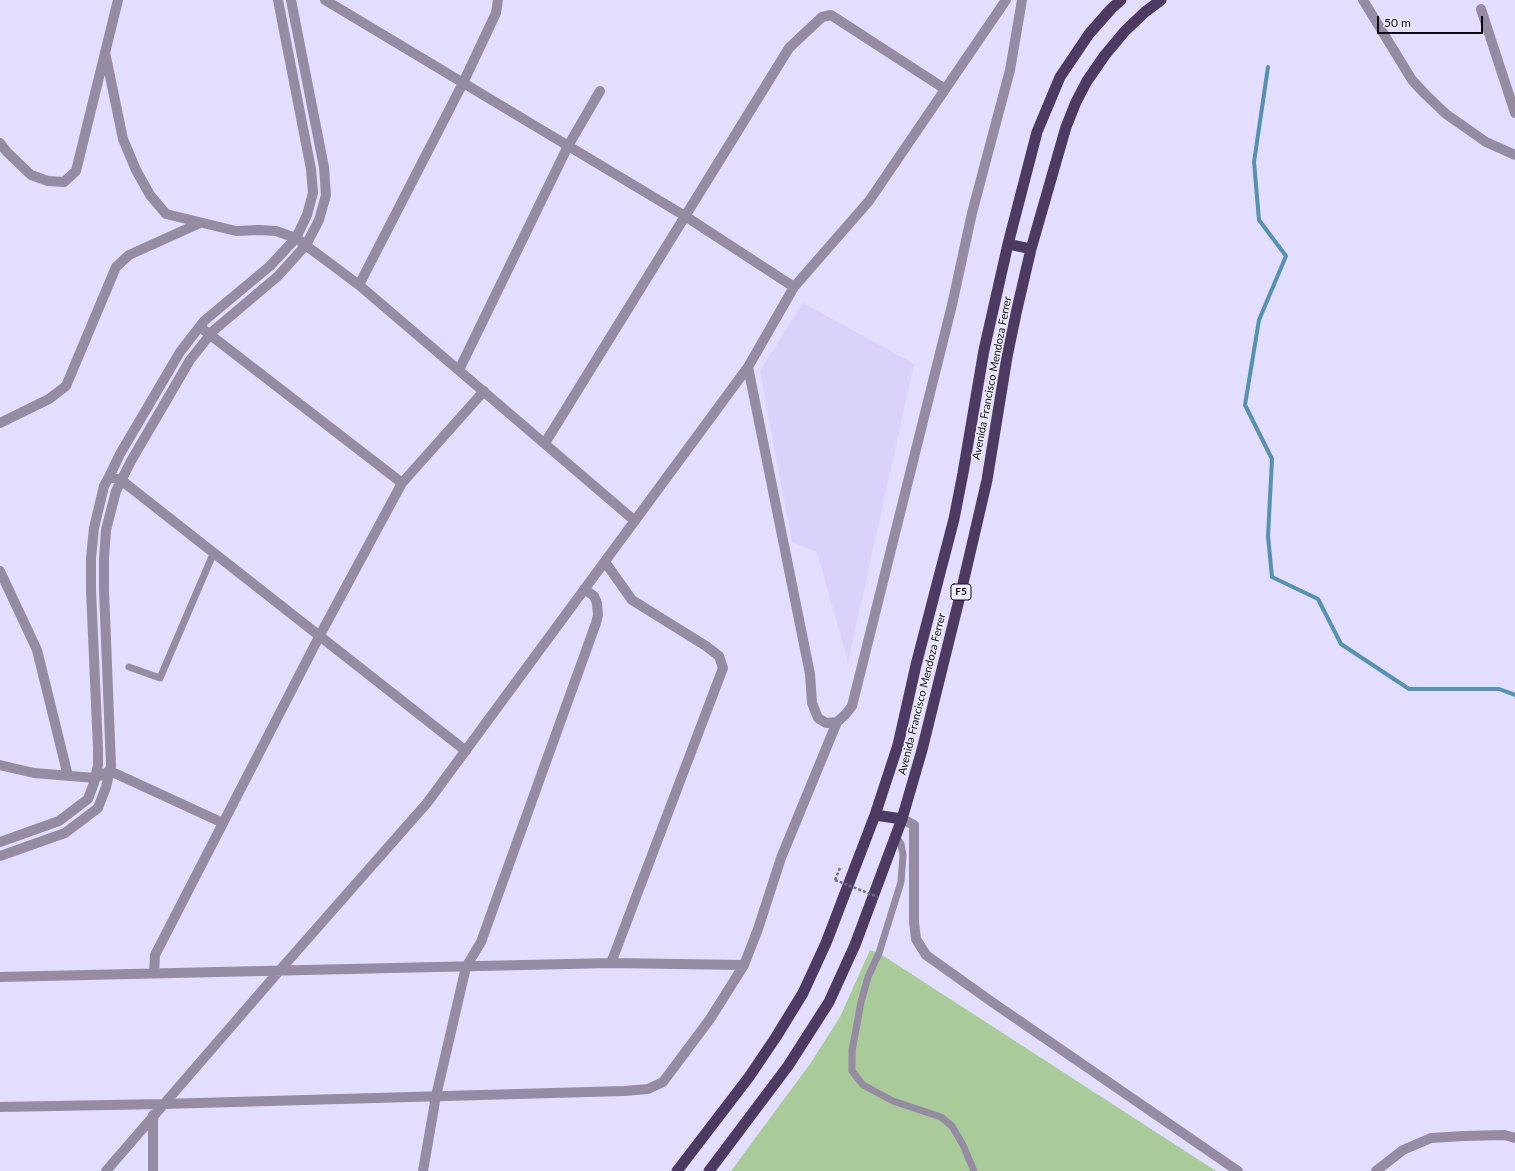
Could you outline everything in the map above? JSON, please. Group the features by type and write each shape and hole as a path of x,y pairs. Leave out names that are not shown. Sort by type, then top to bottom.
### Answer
{"highway":[{"name":"Avenida Francisco Mendoza Ferrer","path":"677,1171 749,1077 802,993 826,943 875,816 898,745 916,665 954,519 984,350 1008,244 1037,132 1060,77 1088,34 1121,0"},
{"name":"Avenida Francisco Mendoza Ferrer","path":"709,1171 788,1066 829,1002 855,945 902,819 922,750 961,592 986,480 1007,357 1032,249 1066,128 1076,102 1087,81 1105,55 1125,31 1145,12 1161,0"},
{"path":"1008,244 1032,249"},
{"path":"875,816 902,819"}],"street":[{"path":"0,143 7,152 31,175 48,181 64,182 76,172 118,0"},
{"path":"0,842 59,821 88,799 95,778 98,765 98,749 91,558 94,528 104,486 120,454 180,352 204,321 270,266 296,238 307,215 313,193 311,169 278,0"},
{"path":"0,856 65,833 98,808 110,771 111,748 104,559 106,530 116,491 131,461 190,360 210,335 278,276 306,245 318,220 326,195 324,167 291,0"},
{"path":"325,0 685,216 794,287"},
{"path":"359,285 463,83 496,13 498,0"},
{"path":"106,1171 427,803 748,367 794,287 869,202 1006,0"},
{"path":"0,1107 624,1091 648,1088 663,1082 710,1018 744,965 758,929 781,858 837,722 852,706 952,305 972,213 1010,70 1022,0"},
{"path":"1363,0 1412,80 1425,94 1446,114 1486,142 1515,155"},
{"path":"1481,9 1515,113"},
{"path":"545,443 789,48 822,17 832,15 945,89"},
{"path":"105,52 123,139 136,170 150,195 166,214 236,231 276,231 296,238 359,285 635,521"},
{"path":"459,370 568,146 600,91"},
{"path":"0,423 49,399 66,386 116,267 129,255 200,222"},
{"path":"200,328 402,483"},
{"path":"748,367 810,674 812,703 818,718 826,723 837,722"},
{"path":"154,973 156,955 320,635 402,483 484,391"},
{"path":"109,477 121,480 466,751"},
{"path":"605,562 632,600 706,646 719,656 723,668 611,963"},
{"path":"0,571 37,650 68,776"},
{"path":"423,1171 436,1096 466,966 481,942 596,624 598,615 597,603 594,596 584,590"},
{"path":"0,765 34,773 95,778 110,771 223,823"},
{"path":"902,819 914,825 916,939 926,955 1238,1171"},
{"path":"0,977 611,963 744,965"},
{"path":"153,1171 154,1116"},
{"path":"1376,1171 1403,1150 1431,1138 1504,1135 1515,1138"}],"lane":[{"path":"129,667 160,678 214,552"},
{"path":"896,836 901,844 903,855 900,882 879,953 868,977 861,1002 852,1051 852,1071 863,1085 892,1101 941,1117 952,1126 963,1145 974,1171"}],"path":[{"path":"835,880 878,897"}],"shaded area":[{"path":"803,303 914,364 848,662 817,552 792,542 760,371"}],"green space":[{"path":"870,950 879,953 1216,1171 731,1171 810,1064 840,1017"}],"waterway":[{"path":"1268,67 1254,162 1259,220 1286,256 1259,320 1245,405 1272,459 1268,536 1272,577 1318,599 1341,644 1409,689 1499,689 1515,695"}]}
